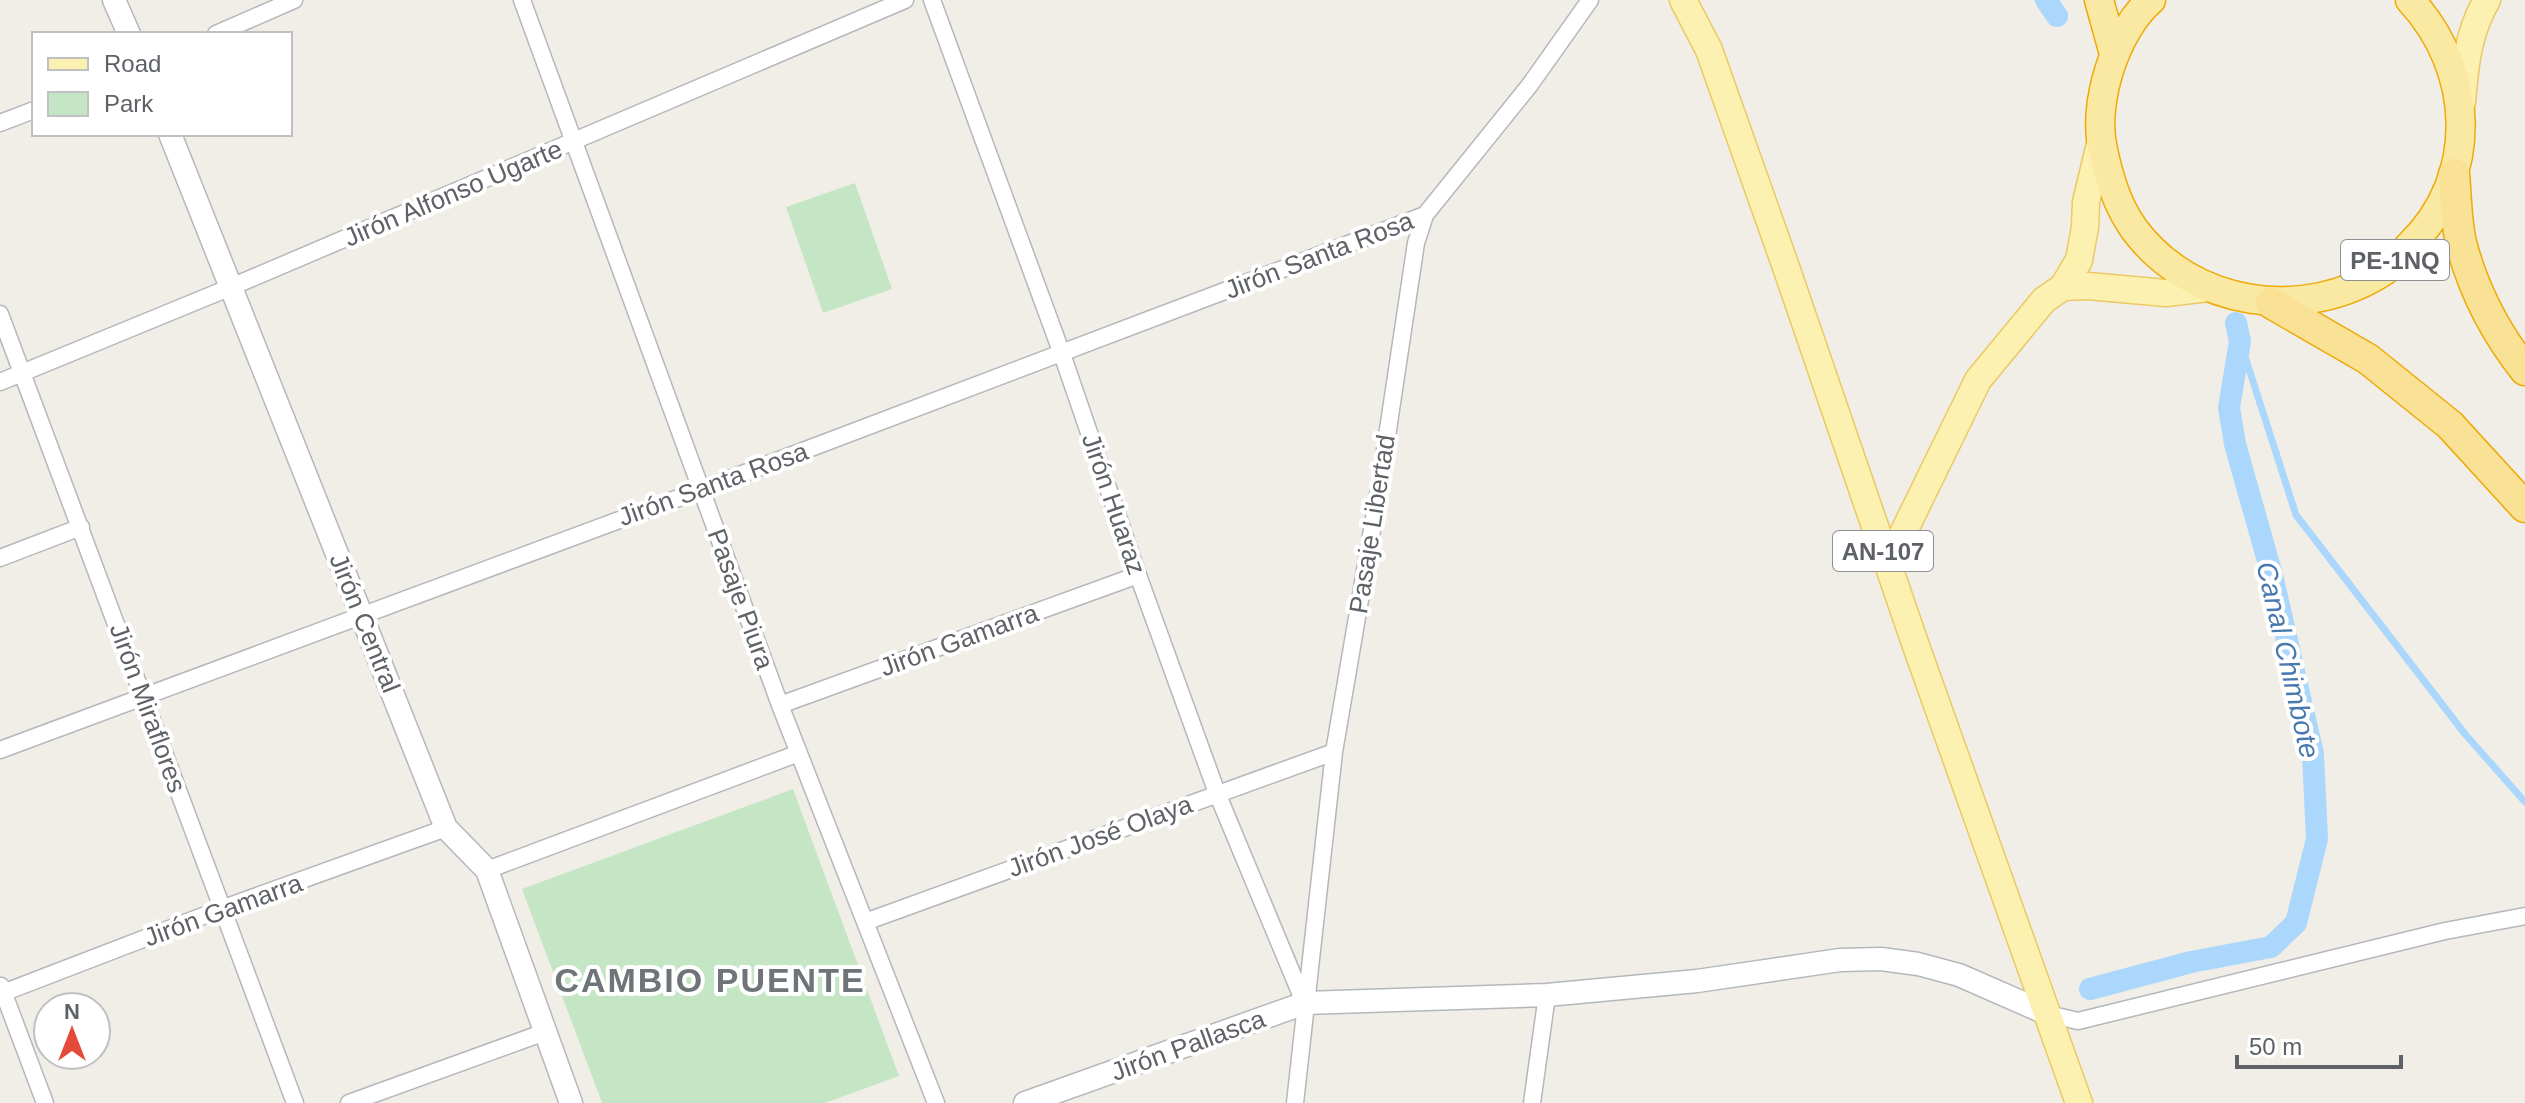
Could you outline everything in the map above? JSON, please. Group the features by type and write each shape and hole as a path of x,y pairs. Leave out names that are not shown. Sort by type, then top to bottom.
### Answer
{"highway":[{"path":"2099,0 2114,54"},
{"name":"PE-1NQ","path":"2151,0 2143,7 2114,54 2102,96 2101,140 2111,187 2134,229 2167,263 2208,288 2239,298 2271,303 2331,296 2385,270 2428,228 2454,174 2461,142 2461,110 2451,63 2429,20 2410,0"},
{"name":"PE-1NQ","path":"2454,174 2461,241 2484,307 2507,347 2525,370"},
{"name":"PE-1NQ","path":"2271,303 2368,359 2450,425 2525,507"}],"main road":[{"name":"AN-107","path":"1683,0 1709,50 2079,1103"},
{"path":"2461,110 2467,51 2487,0"},
{"path":"1888,564 1978,380 2044,300 2063,287 2079,260 2086,202 2101,140"},
{"path":"2063,287 2088,286 2166,293 2208,288"}],"street":[{"path":"114,0 128,32"},
{"path":"221,32 294,0"},
{"name":"Pasaje Piura","path":"522,0 780,705 936,1103"},
{"name":"Jirón Alfonso Ugarte","path":"0,382 905,0"},
{"name":"Jirón Huaraz","path":"932,0 1062,354 1217,793 1305,1003"},
{"name":"Pasaje Libertad","path":"1295,1103 1334,752 1380,483 1409,280 1425,215 1449,181 1529,86 1590,0"},
{"path":"0,123 32,111"},
{"name":"Jirón Central","path":"171,136 446,828 487,870 571,1103"},
{"name":"Jirón Santa Rosa","path":"0,750 700,490 1425,215"},
{"name":"Jirón Miraflores","path":"0,314 295,1103"},
{"path":"0,558 81,527"},
{"name":"Jirón Gamarra","path":"780,705 1138,575"},
{"name":"Jirón José Olaya","path":"865,922 1334,752"},
{"path":"487,870 799,753"},
{"name":"Jirón Gamarra","path":"1,990 446,828"},
{"path":"2048,1014 2078,1021 2445,931 2525,916"},
{"name":"Jirón Pallasca","path":"1025,1103 1305,1003 1547,995 1697,981 1840,960 1881,959 1918,964 1959,975 2048,1014"},
{"path":"1,990 45,1103"},
{"path":"1532,1103 1547,995"},
{"path":"349,1103 545,1032"}],"green space":[{"path":"855,183 892,289 823,313 786,207"},
{"path":"793,789 899,1076 825,1103 602,1103 522,889"}],"waterway":[{"name":"Canal Chimbote","path":"2046,0 2057,16"},
{"name":"Canal Chimbote","path":"2090,989 2191,962 2271,947 2296,923 2317,839 2313,754 2272,575 2235,444 2229,408 2240,341 2236,323"},
{"path":"2240,341 2296,515 2465,734 2525,802"}],"district":[{"name":"CAMBIO PUENTE","path":"710,980"}]}
